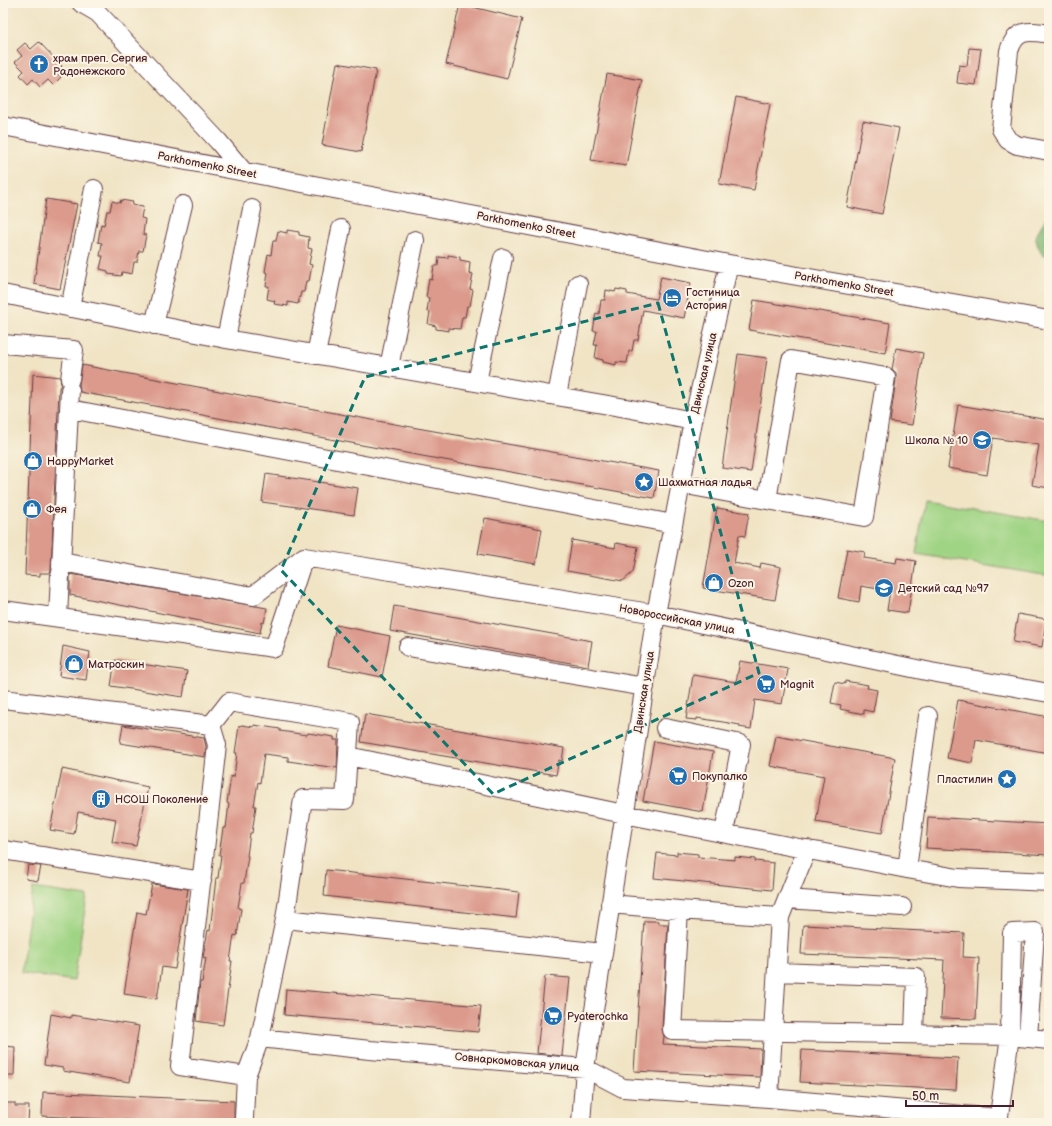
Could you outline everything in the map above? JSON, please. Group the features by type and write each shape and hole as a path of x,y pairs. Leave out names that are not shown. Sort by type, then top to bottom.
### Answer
{"street":[{"path":"81,3 98,13 218,141 244,172"},
{"path":"1049,34 1028,31 1020,34 1012,43 1009,51 1001,129 1008,140 1017,145 1049,151"},
{"name":"Parkhomenko Street","path":"3,126 729,264 1049,320"},
{"path":"70,308 94,189"},
{"path":"154,325 183,205"},
{"path":"226,340 252,209"},
{"path":"316,355 341,229"},
{"path":"389,367 415,240"},
{"path":"477,382 502,258"},
{"name":"Двинская улица","path":"581,1123 585,1068 656,614 693,421 729,264"},
{"path":"557,396 578,284"},
{"path":"3,294 226,340 477,382 693,421"},
{"path":"3,344 74,350 70,385 70,409 58,618"},
{"path":"681,484 767,500 864,517 886,377 791,360 767,500"},
{"path":"70,409 673,524"},
{"path":"60,568 252,596 304,557"},
{"path":"3,610 274,648 304,557"},
{"name":"Новороссийская улица","path":"304,557 656,614 931,672 1049,692"},
{"path":"408,647 644,687"},
{"path":"3,699 105,713 211,725"},
{"path":"211,725 229,702 350,722 345,800 304,799 285,919 260,1038 246,1076 244,1118"},
{"path":"907,869 928,716"},
{"path":"211,725 218,745 180,1066 246,1076"},
{"path":"665,728 740,744 724,833"},
{"path":"348,756 624,814 907,869 958,878 1049,882"},
{"path":"769,1098 780,917 807,849"},
{"path":"3,850 202,881"},
{"path":"787,899 902,907"},
{"path":"610,904 780,917"},
{"path":"679,910 672,1030 1010,1036 1049,1040"},
{"path":"285,919 603,953"},
{"path":"998,1121 1010,1036 1012,933 1035,932 1028,1038"},
{"path":"777,972 916,977 914,1034"},
{"name":"Совнаркомовская улица","path":"260,1038 370,1050 585,1068 623,1088 769,1098 998,1121"}],"highlighted area":[{"path":"658,303 759,673 493,794 281,570 365,377"}],"green space":[{"path":"1049,216 1049,254 1043,256 1037,245 1036,238 1041,226"},
{"path":"925,500 1049,521 1049,576 916,554"},
{"path":"33,888 87,896 74,981 21,973"}],"building":[{"path":"460,4 522,19 507,79 446,64"},
{"name":"храм преп. Сергия Радонежского","path":"39,42 62,66 56,72 61,77 53,85 48,80 40,87 33,79 28,84 20,75 24,71 15,62 22,56 17,50 25,43 31,49"},
{"path":"969,48 981,49 976,85 957,83 959,65 967,66"},
{"path":"337,63 376,70 361,152 322,145"},
{"path":"607,74 642,80 626,166 591,160"},
{"path":"736,97 770,104 754,190 719,184"},
{"path":"863,121 899,128 882,214 847,207"},
{"path":"46,199 77,204 60,289 34,284"},
{"path":"121,200 133,202 132,205 143,207 141,218 145,219 143,234 146,235 143,251 139,251 137,262 134,262 132,274 122,272 121,276 108,274 108,271 100,269 103,256 100,256 102,243 98,242 101,224 104,225 107,211 110,211 112,201 120,203"},
{"path":"287,230 299,232 299,235 309,237 308,248 312,249 309,264 312,265 309,281 306,281 304,292 301,292 298,304 288,302 288,306 274,304 275,301 267,299 269,286 266,286 268,273 265,272 268,254 271,255 273,241 276,241 278,231 287,233"},
{"path":"448,255 460,257 460,260 470,262 469,273 473,274 470,289 473,290 470,306 467,306 465,317 462,317 460,329 449,328 449,331 436,329 436,326 428,324 430,312 427,311 429,298 426,297 429,279 432,280 434,266 438,266 439,257 448,258"},
{"path":"661,277 691,283 684,318 643,310 638,340 634,340 632,351 629,351 627,363 616,362 616,365 603,362 603,360 595,358 597,345 594,345 597,331 593,331 596,313 599,314 601,300 605,300 606,290 615,292 616,289 627,291 627,294 656,299"},
{"path":"754,300 890,323 885,353 749,330"},
{"path":"896,348 923,353 912,425 890,422 896,379 896,373 892,369"},
{"path":"738,354 767,358 751,472 722,468"},
{"path":"82,365 372,420 659,471 654,498 80,392 79,384"},
{"path":"33,374 60,377 61,384 59,388 51,570 50,573 40,573 40,576 25,575"},
{"path":"958,405 1049,420 1049,488 1032,485 1039,445 993,438 987,475 948,468"},
{"path":"266,474 358,488 354,515 262,502"},
{"path":"717,508 749,513 745,536 739,535 734,563 760,568 761,563 781,567 775,600 703,588"},
{"path":"485,518 542,529 536,564 478,554"},
{"path":"572,540 615,548 616,543 638,547 633,572 623,581 567,571"},
{"name":"Детский сад №97","path":"847,549 865,552 864,558 896,563 897,558 916,561 908,613 887,610 890,591 861,586 859,602 838,598"},
{"path":"70,574 267,608 264,623 262,622 260,633 70,595"},
{"path":"394,606 592,641 588,666 390,631"},
{"path":"1018,614 1046,619 1042,647 1013,642"},
{"path":"336,625 390,636 382,677 328,666"},
{"name":"Матроскин","path":"63,646 90,652 86,680 59,676"},
{"path":"115,660 187,671 183,697 111,686"},
{"path":"740,661 788,669 782,704 755,700 751,729 739,727 740,725 697,718 697,720 686,719 693,675 736,682"},
{"path":"845,681 868,685 867,688 877,690 873,712 864,710 864,714 840,709 841,705 831,703 835,682 845,684"},
{"path":"958,700 1049,717 1049,753 976,740 972,763 947,758"},
{"path":"365,714 564,748 562,761 559,760 556,775 361,742"},
{"path":"123,725 204,738 206,746 205,757 120,743"},
{"path":"254,725 280,729 280,731 334,737 334,740 338,740 337,768 288,761 288,757 264,754 260,783 258,782 254,806 256,806 252,833 250,833 244,883 242,883 238,908 241,909 237,936 234,935 223,1025 196,1021 200,982 202,982 206,958 203,957 208,930 210,931 216,878 218,878 221,855 219,855 223,828 226,828 229,804 227,803 231,776 234,777 237,753 235,753 239,726 254,727"},
{"path":"776,736 895,758 882,833 816,822 824,776 770,766"},
{"name":"Покупалко","path":"654,741 713,752 703,812 643,801"},
{"name":"НСОШ Поколение","path":"62,769 148,787 136,846 112,842 116,819 78,812 74,834 50,830"},
{"path":"928,817 1049,824 1049,855 926,848"},
{"path":"677,852 698,854 698,857 735,860 735,857 774,863 772,890 654,878 657,853 677,855"},
{"path":"28,865 41,866 38,881 26,879"},
{"path":"326,870 519,892 516,918 324,896"},
{"path":"152,884 188,889 175,969 162,967 157,999 124,994 137,912 146,914"},
{"path":"644,921 658,921 658,924 668,924 662,1029 664,1036 663,1044 761,1049 760,1077 634,1071"},
{"path":"803,925 964,933 963,957 979,958 976,1019 941,1018 944,960 801,954"},
{"name":"Pyaterochka","path":"545,976 570,978 562,1056 537,1053"},
{"path":"286,989 481,1006 478,1032 284,1015"},
{"path":"51,1014 71,1018 71,1015 139,1026 130,1082 63,1071 63,1068 44,1065"},
{"path":"3,1046 15,1047 14,1076 3,1076"},
{"path":"802,1050 958,1058 956,1090 800,1082"},
{"path":"43,1092 234,1101 235,1123 183,1123 42,1116"},
{"path":"3,1103 15,1103 15,1106 29,1106 28,1123 3,1123"}],"place":[{"name":"храм преп. Сергия Радонежского","path":"39,64"},
{"name":"Гостиница Астория","path":"672,298"},
{"name":"Школа № 10","path":"982,440"},
{"name":"HappyMarket","path":"33,461"},
{"name":"Шахматная ладья","path":"644,482"},
{"name":"Фея","path":"32,509"},
{"name":"Ozon","path":"714,583"},
{"name":"Детский сад №97","path":"884,588"},
{"name":"Матроскин","path":"74,664"},
{"name":"Magnit","path":"766,684"},
{"name":"Покупалко","path":"678,776"},
{"name":"Пластилин","path":"1007,779"},
{"name":"НСОШ Поколение","path":"101,799"},
{"name":"Pyaterochka","path":"553,1016"}]}
